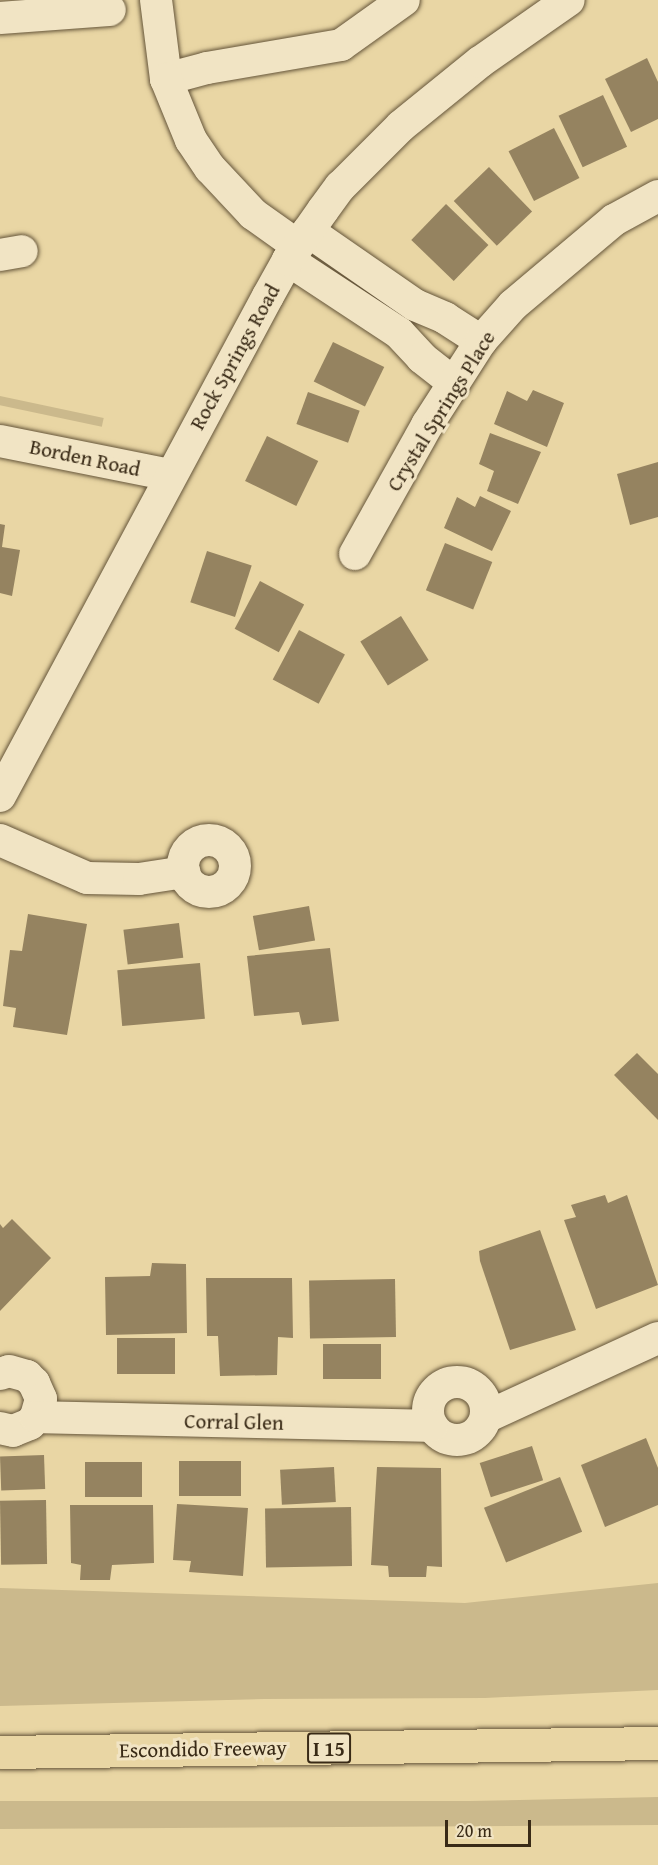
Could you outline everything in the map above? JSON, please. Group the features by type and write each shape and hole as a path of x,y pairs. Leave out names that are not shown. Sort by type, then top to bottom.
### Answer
{"highway":[{"name":"Escondido Freeway","path":"0,1752 658,1743"}],"street":[{"path":"156,0 166,79 191,140 210,168 253,214 298,246 454,383"},
{"path":"166,79 207,68 340,45 404,0"},
{"name":"Rock Springs Road","path":"0,796 170,475 298,246 340,187 401,126 480,62 569,0"},
{"path":"0,18 26,18 110,10"},
{"name":"Crystal Springs Place","path":"355,554 454,383 481,341 513,304 614,220 658,196"},
{"path":"298,246 445,318 481,341"},
{"path":"409,344 430,312"},
{"name":"Borden Road","path":"0,441 170,475"},
{"path":"0,840 87,878 139,879 184,872"},
{"name":"Corral Glen","path":"0,1428 13,1431 22,1429 36,1417 432,1426 447,1439 467,1439 476,1434 486,1417 658,1338"},
{"path":"0,1374 19,1372 34,1383 41,1400 36,1417"},
{"path":"432,1426 428,1416 431,1397 444,1384 453,1382 462,1382 478,1391 484,1398 486,1417"}],"shaded area":[{"path":"0,396 104,418 102,427 0,405"},
{"path":"658,1583 658,1690 485,1698 264,1699 0,1706 0,1588 465,1603"},
{"path":"658,1797 658,1825 0,1829 0,1801 470,1801"}],"building":[{"path":"647,58 658,82 658,119 631,132 605,79"},
{"path":"603,95 627,147 583,167 559,116"},
{"path":"554,128 579,178 534,201 509,151"},
{"path":"489,167 532,212 497,246 454,201"},
{"path":"446,204 488,245 454,281 411,240"},
{"path":"333,342 384,367 365,407 314,382"},
{"path":"533,390 564,403 547,447 494,424 507,391 527,401"},
{"path":"308,392 360,411 348,443 296,424"},
{"path":"490,433 541,452 518,504 487,491 494,471 479,464"},
{"path":"267,436 318,461 296,506 245,481"},
{"path":"658,462 658,517 630,525 617,474"},
{"path":"480,496 511,511 492,551 444,528 457,497 475,507"},
{"path":"0,524 5,525 2,547 20,550 12,596 0,593"},
{"path":"445,543 492,562 473,609 426,590"},
{"path":"207,551 252,566 235,617 190,602"},
{"path":"260,581 304,604 279,652 235,629"},
{"path":"401,616 429,660 388,686 360,641"},
{"path":"299,630 345,654 319,704 273,679"},
{"path":"309,906 315,940 259,950 253,916"},
{"path":"28,914 87,924 67,1035 13,1027 16,1008 3,1006 10,950 22,951"},
{"path":"179,923 183,958 128,965 123,930"},
{"path":"330,948 339,1021 302,1025 299,1012 254,1016 247,956"},
{"path":"200,963 205,1019 122,1026 117,970"},
{"path":"637,1053 658,1074 658,1120 614,1075"},
{"path":"605,1195 608,1203 627,1195 658,1285 596,1309 564,1220 576,1217 571,1205"},
{"path":"12,1219 51,1258 0,1311 0,1224 3,1228"},
{"path":"540,1230 576,1330 510,1350 480,1261 479,1251"},
{"path":"152,1263 186,1264 187,1333 106,1335 105,1277 150,1276"},
{"path":"206,1278 292,1278 293,1338 278,1337 277,1375 220,1376 218,1336 207,1336"},
{"path":"395,1279 396,1337 310,1338 309,1281"},
{"path":"117,1338 175,1338 175,1374 117,1374"},
{"path":"323,1344 381,1344 381,1379 323,1379"},
{"path":"646,1438 658,1468 658,1505 605,1527 581,1465"},
{"path":"532,1446 543,1480 491,1497 480,1463"},
{"path":"44,1455 45,1489 1,1491 0,1457"},
{"path":"179,1461 241,1461 241,1496 179,1496"},
{"path":"85,1462 142,1462 142,1497 85,1497"},
{"path":"334,1467 336,1502 282,1505 280,1470"},
{"path":"377,1467 441,1468 442,1567 427,1566 426,1577 389,1577 388,1566 371,1565"},
{"path":"560,1477 582,1532 506,1562 484,1508"},
{"path":"46,1500 47,1564 1,1565 0,1501"},
{"path":"177,1504 248,1508 243,1576 189,1572 191,1561 173,1560"},
{"path":"70,1505 153,1505 154,1563 112,1565 110,1580 80,1580 81,1565 71,1563"},
{"path":"351,1507 352,1566 266,1567 265,1509"}]}
